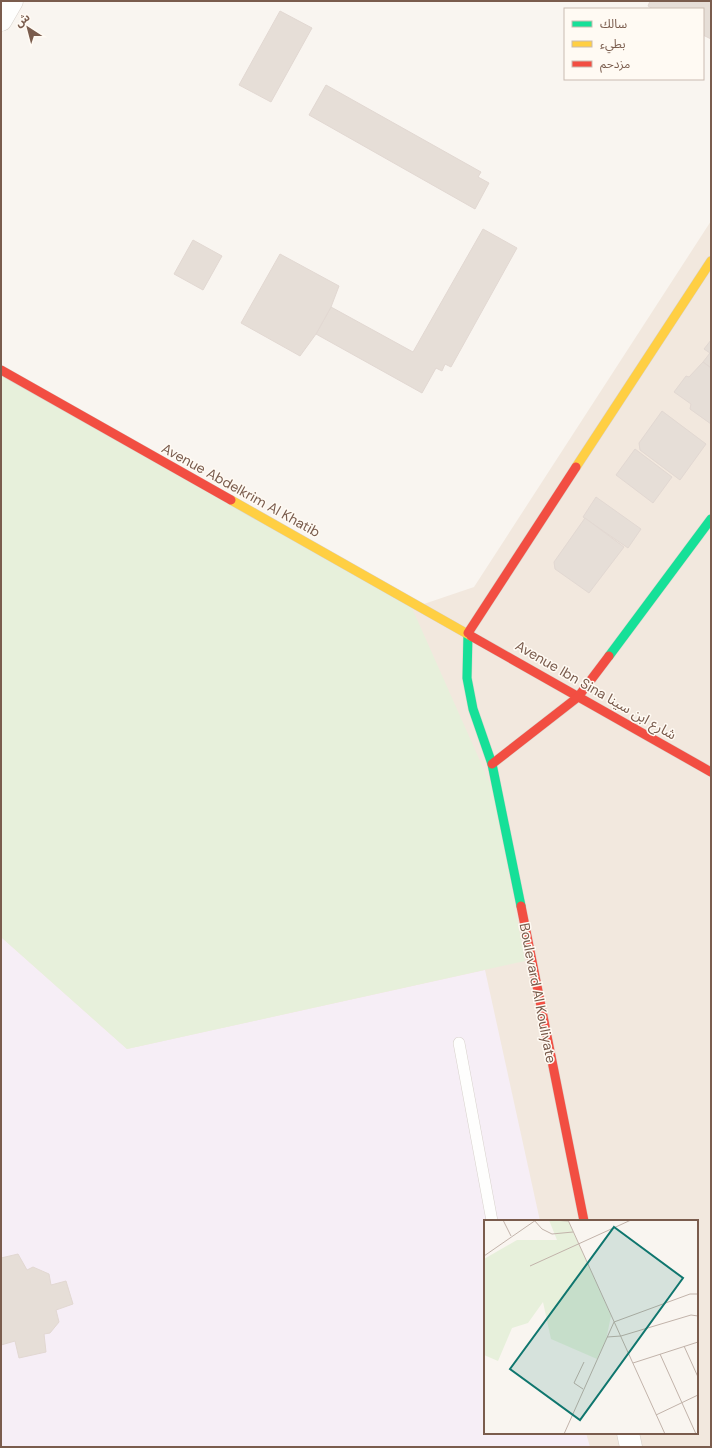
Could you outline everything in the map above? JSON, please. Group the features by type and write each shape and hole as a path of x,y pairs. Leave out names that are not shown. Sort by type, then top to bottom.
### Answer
{"street":[{"path":"1,20 12,1"},
{"path":"468,633 711,261"},
{"name":"Avenue Abdelkrim Al Khatib","path":"1,370 468,633"},
{"path":"492,764 578,697 711,520"},
{"name":"Avenue Ibn Sina شارع ابن سينا","path":"468,633 711,772"},
{"name":"Boulevard Al Kouliyate","path":"468,633 467,678 474,709 492,764 584,1220"},
{"path":"628,1434 631,1447"}],"lane":[{"path":"459,1043 492,1220"}],"shaded area":[{"path":"711,221 711,1447 1,1447 1,368 412,608 474,587"},
{"path":"1,937 127,1049 485,970 540,1220 484,1220 484,1434 586,1434 590,1447 1,1447"}],"green space":[{"path":"1,368 412,608 493,790 525,961 127,1049 1,937"}],"building":[{"path":"650,1 711,1 711,39 704,36 704,8 651,8 648,6"},
{"path":"280,11 312,28 271,102 239,85"},
{"path":"326,85 481,172 478,177 489,183 475,209 309,115"},
{"path":"483,229 517,248 451,367 445,364 442,371 436,368 422,393 316,334 331,307 413,352"},
{"path":"193,240 222,256 203,290 174,274"},
{"path":"280,254 339,286 331,307 316,334 300,356 241,323"},
{"path":"711,340 711,368 703,362 710,353 704,349"},
{"path":"703,362 711,368 711,424 690,409 691,404 674,392 686,376 689,377"},
{"path":"662,411 706,444 680,480 640,450 639,443"},
{"path":"635,449 672,477 653,503 616,475"},
{"path":"596,497 641,529 628,548 583,517"},
{"path":"585,518 624,547 589,593 555,569 554,562"},
{"path":"18,1254 27,1270 33,1267 49,1274 51,1285 66,1281 73,1304 56,1310 59,1322 50,1333 44,1334 46,1352 19,1358 15,1341 1,1345 1,1258"}],"traffic: fast":[{"path":"609,656 711,519"},
{"path":"468,633 467,678 473,709 492,764 521,906"}],"traffic: slow":[{"path":"576,467 711,261"},
{"path":"231,500 471,636"}],"traffic: jam":[{"path":"1,370 231,500"},
{"path":"468,633 576,467"},
{"path":"471,636 711,772"},
{"path":"492,764 578,697 609,656"},
{"path":"521,906 584,1220"}]}
